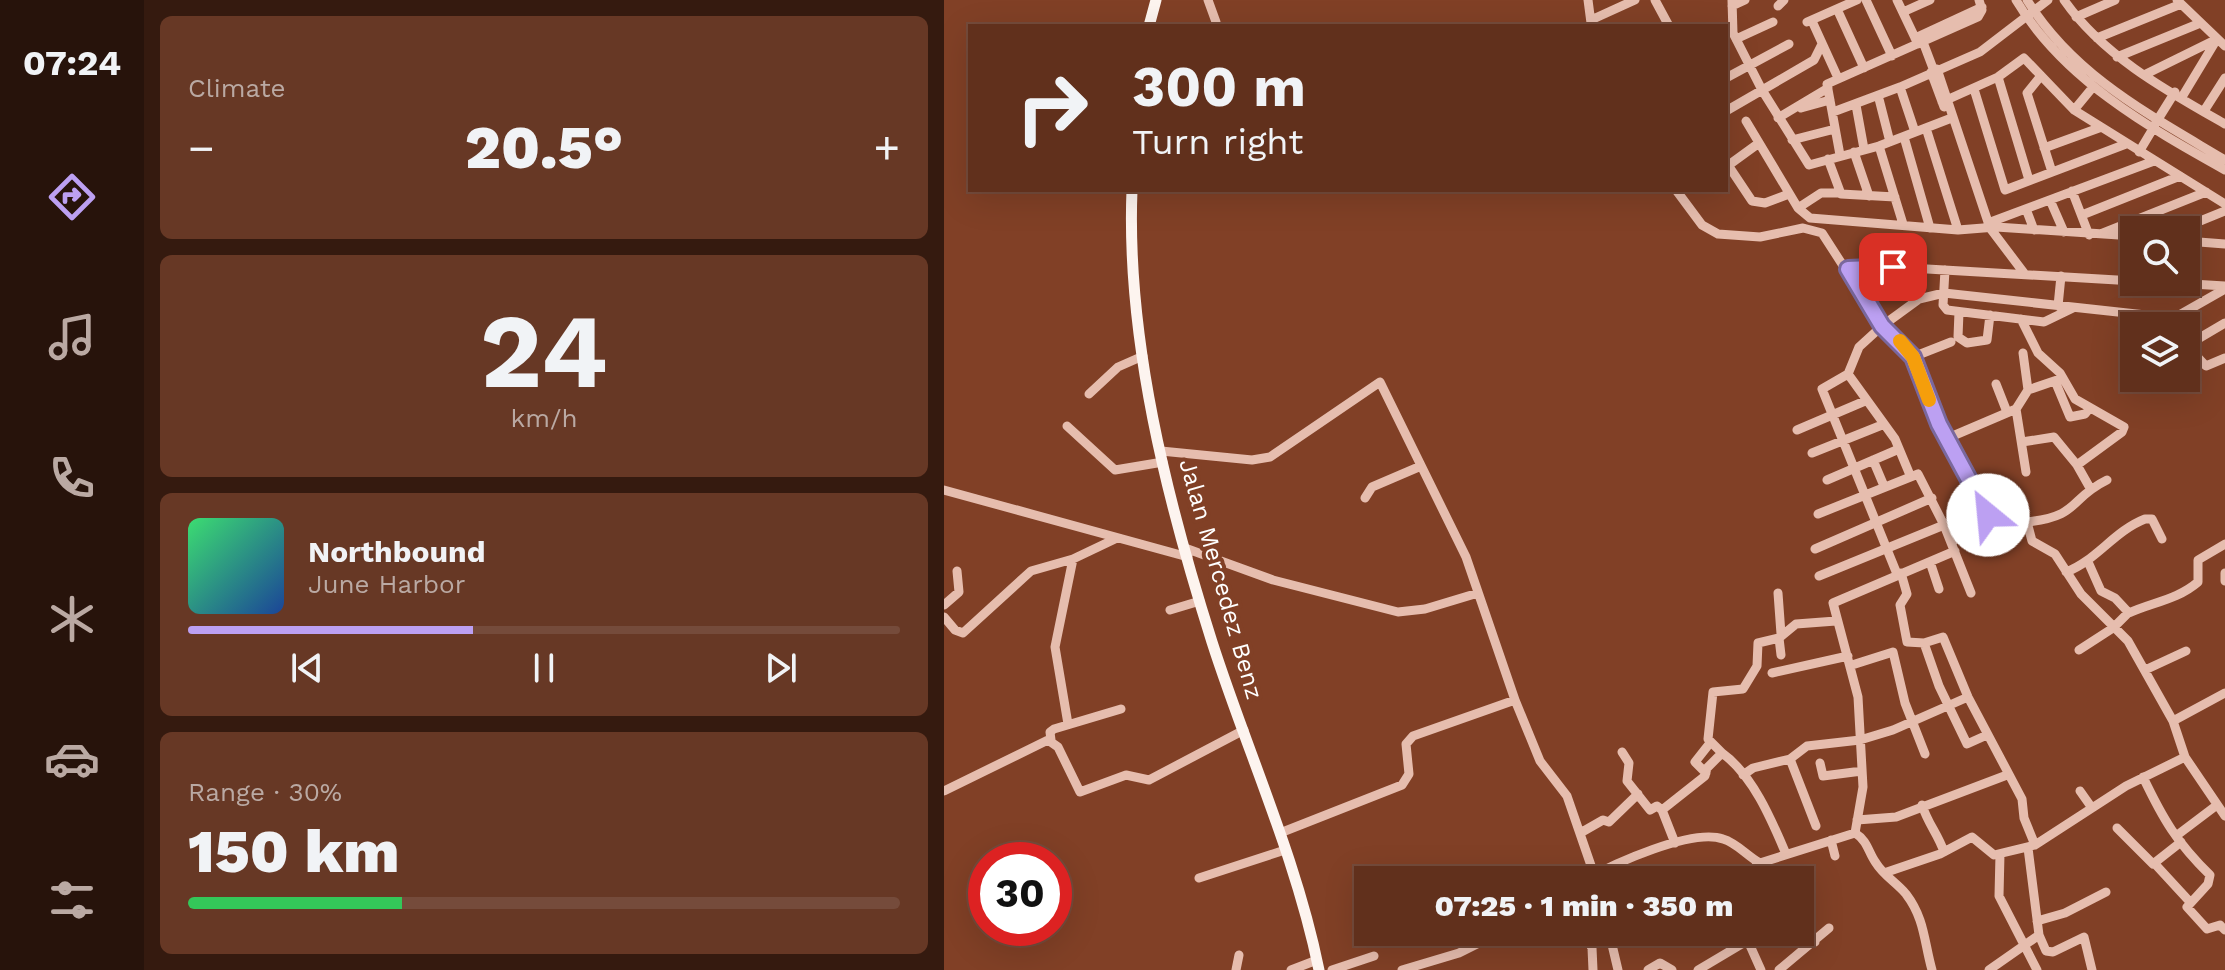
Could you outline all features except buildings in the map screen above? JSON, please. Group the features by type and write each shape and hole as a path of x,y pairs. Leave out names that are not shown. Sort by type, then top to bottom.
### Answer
{"main road":[{"path":"1150,24 1156,0"},
{"name":"Jalan Mercedez Benz","path":"1132,192 1132,262 1143,356 1162,456 1200,601 1280,833 1318,965"}],"street":[{"path":"1208,0 1216,22"},
{"path":"1588,0 1591,23 1635,0"},
{"path":"1655,0 1668,24"},
{"path":"1745,0 1732,3 1732,29 1762,90 1809,165 1879,146 1949,119"},
{"path":"1838,78 1809,22 1857,0"},
{"path":"1866,0 1892,56"},
{"path":"1897,0 1934,71 1987,226"},
{"path":"1903,12 1930,0"},
{"path":"2016,0 2098,81 2155,125"},
{"path":"2027,0 2029,13 2093,87 2194,147 2225,160"},
{"path":"1833,112 1900,87 1986,48 2048,0"},
{"path":"2064,0 2076,17 2117,57 2225,124"},
{"path":"2076,17 2115,0"},
{"path":"2097,38 2179,2 2198,24 2221,42"},
{"path":"1840,155 1827,84 1978,17 1980,4"},
{"path":"1837,9 1864,68"},
{"path":"1736,39 1773,22"},
{"path":"2117,57 2198,24"},
{"path":"2146,74 2221,42"},
{"path":"2139,152 2155,125 2221,42"},
{"path":"1728,77 1789,44"},
{"path":"1728,110 1814,60 1822,44"},
{"path":"1945,101 1998,77 2022,58 2074,110 2099,128 2225,204"},
{"path":"1998,77 2029,180"},
{"path":"2040,77 2027,93 2052,172"},
{"path":"2204,111 2225,78"},
{"path":"1900,87 1915,132"},
{"path":"2074,110 2093,87"},
{"path":"1778,118 1828,88"},
{"path":"1974,89 2004,189 2126,144"},
{"path":"1878,95 1890,142"},
{"path":"1790,111 1830,100"},
{"path":"1945,101 1987,226 2024,273"},
{"path":"1856,105 1859,151 1869,196"},
{"path":"1746,121 1798,208 1815,219 1958,230 1987,226 2120,236"},
{"path":"1926,128 1958,230"},
{"path":"2044,148 2099,128"},
{"path":"1792,140 1835,129"},
{"path":"1904,137 1930,228"},
{"path":"1728,165 1759,143"},
{"path":"1879,146 1903,224"},
{"path":"2194,147 2225,170"},
{"path":"1828,159 1839,193"},
{"path":"1987,226 2154,161"},
{"path":"1728,167 1752,201 1765,203 1789,194"},
{"path":"2082,215 2180,176"},
{"path":"2072,191 2094,235"},
{"path":"1678,192 1702,225 1718,234 1746,237 1803,228 1817,230 1826,237 1882,326 1913,357 1931,406 1990,518"},
{"path":"1685,199 1694,192"},
{"path":"2094,235 2206,192"},
{"path":"1798,208 1821,193 1895,197"},
{"path":"2050,200 2064,232"},
{"path":"2026,209 2034,230"},
{"path":"2200,221 2225,211"},
{"path":"2200,241 2223,242"},
{"path":"1848,269 2024,273 2120,280"},
{"path":"1945,270 1944,309 2047,322 2073,308"},
{"path":"2058,306 2061,276"},
{"path":"2200,286 2225,288"},
{"path":"2183,312 2225,288"},
{"path":"2092,970 2085,938 2049,953 2039,935 2032,846 2024,818 2024,803 1968,697 1943,637 1924,643 1907,642 1900,605 1907,594 1822,388 1848,374 1859,347 1919,299 1944,293 2120,313"},
{"path":"1959,312 1958,337 1967,343 1986,342 1990,315"},
{"path":"2021,319 2038,353 2075,399 2124,428 2077,465"},
{"path":"2225,323 2189,344 2200,363 2209,366 2225,358"},
{"path":"1913,357 1951,342"},
{"path":"2023,353 2028,390"},
{"path":"1089,394 1120,365 1143,356"},
{"path":"1848,374 1899,449 1910,475"},
{"path":"1948,438 2012,410 2028,390 2059,380"},
{"path":"2059,380 2070,417 2085,414 2089,409"},
{"path":"1067,426 1115,470 1162,456 1252,460 1270,457 1380,382 1466,557 1515,700 1540,761 1563,787 1593,866"},
{"path":"1996,384 2012,410 2022,442 2026,472"},
{"path":"1797,430 1865,401"},
{"path":"1812,453 1882,425"},
{"path":"2022,442 2054,437 2077,465 2090,488"},
{"path":"1827,480 1899,449"},
{"path":"1873,460 1884,486"},
{"path":"1365,498 1372,487 1421,466"},
{"path":"1818,514 1910,475 1920,476 1954,547 1971,593"},
{"path":"1855,833 1862,771 1860,740 1850,661 1832,605 1835,601 1930,562 1990,518 2027,522 2060,517 2078,504 2090,488 2107,480"},
{"path":"944,490 1115,539 1187,552 1273,580 1398,612 1425,609 1478,593"},
{"path":"1815,549 1932,498"},
{"path":"2066,572 2089,564 2098,549 2145,519 2152,519 2162,539"},
{"path":"2027,522 2032,541 2055,554 2066,572 2113,628 2125,637 2173,721 2185,757 2225,816"},
{"path":"1819,576 1944,525"},
{"path":"944,617 955,630 963,633 1029,573 1073,559 1115,539"},
{"path":"2079,650 2113,628 2128,613 2173,598 2196,584 2198,560 2225,544"},
{"path":"1068,724 1055,647 1073,559"},
{"path":"1930,562 1939,589"},
{"path":"2089,564 2101,591 2117,599 2128,613"},
{"path":"944,605 959,592 957,571"},
{"path":"2225,573 2225,581"},
{"path":"1778,593 1781,655"},
{"path":"1170,610 1200,601"},
{"path":"1706,773 1695,762 1710,743 1713,691 1743,689 1750,671 1757,666 1758,643 1780,636 1796,624 1836,621"},
{"path":"1924,643 1948,707 1967,744 1987,735"},
{"path":"2145,670 2186,651"},
{"path":"1772,673 1893,652 1912,722 1925,754"},
{"path":"2173,721 2225,693"},
{"path":"1743,775 1753,768 1790,759 1807,746 1860,740 1912,722 1968,697"},
{"path":"1280,833 1402,785 1409,774 1406,744 1409,739 1515,700"},
{"path":"1121,709 1051,731 1051,740 1078,789 1083,792 1126,775 1149,780 1244,730"},
{"path":"944,791 1040,742 1051,740"},
{"path":"1710,743 1743,775 1786,854"},
{"path":"1622,752 1629,763 1625,777 1650,810 1657,806 1662,810 1675,843"},
{"path":"1662,810 1706,773 1722,753"},
{"path":"1887,872 1944,852 1974,837 1989,853 2000,854 2032,846 2143,777 2185,757"},
{"path":"1790,759 1816,826"},
{"path":"1820,763 1823,776 1862,771"},
{"path":"1857,820 1896,817 2007,775"},
{"path":"2143,777 2166,827 2211,878 2190,902 2188,910 2205,927 2212,930 2220,925 2225,930"},
{"path":"2080,791 2092,808"},
{"path":"1582,832 1603,820 1609,822 1638,794"},
{"path":"1922,805 1929,829 1939,837 1944,852"},
{"path":"2155,864 2217,805"},
{"path":"2117,828 2190,902"},
{"path":"1756,866 1855,833"},
{"path":"1855,833 1865,841 1877,865 1887,872 1919,915 1926,933 1932,970"},
{"path":"1622,866 1675,843 1707,836 1721,838 1759,864"},
{"path":"1831,840 1835,856"},
{"path":"1199,878 1285,850"},
{"path":"2000,854 1999,896 2037,970"},
{"path":"2037,921 2065,913 2106,892"},
{"path":"1779,970 1829,928"},
{"path":"1989,970 2039,935"},
{"path":"1402,970 1473,946"},
{"path":"1591,946 1593,970"},
{"path":"1612,946 1618,970"},
{"path":"1698,970 1739,946"},
{"path":"1750,946 1761,970"},
{"path":"1236,970 1239,955"},
{"path":"1332,970 1374,956"},
{"path":"1648,970 1660,963 1672,970"},
{"path":"1291,970 1318,965"}],"slow traffic":[{"path":"1900,341 1913,357 1929,400"}],"route":[{"path":"1893,267 1848,269 1882,326 1913,357 1939,424 1988,515"}]}
